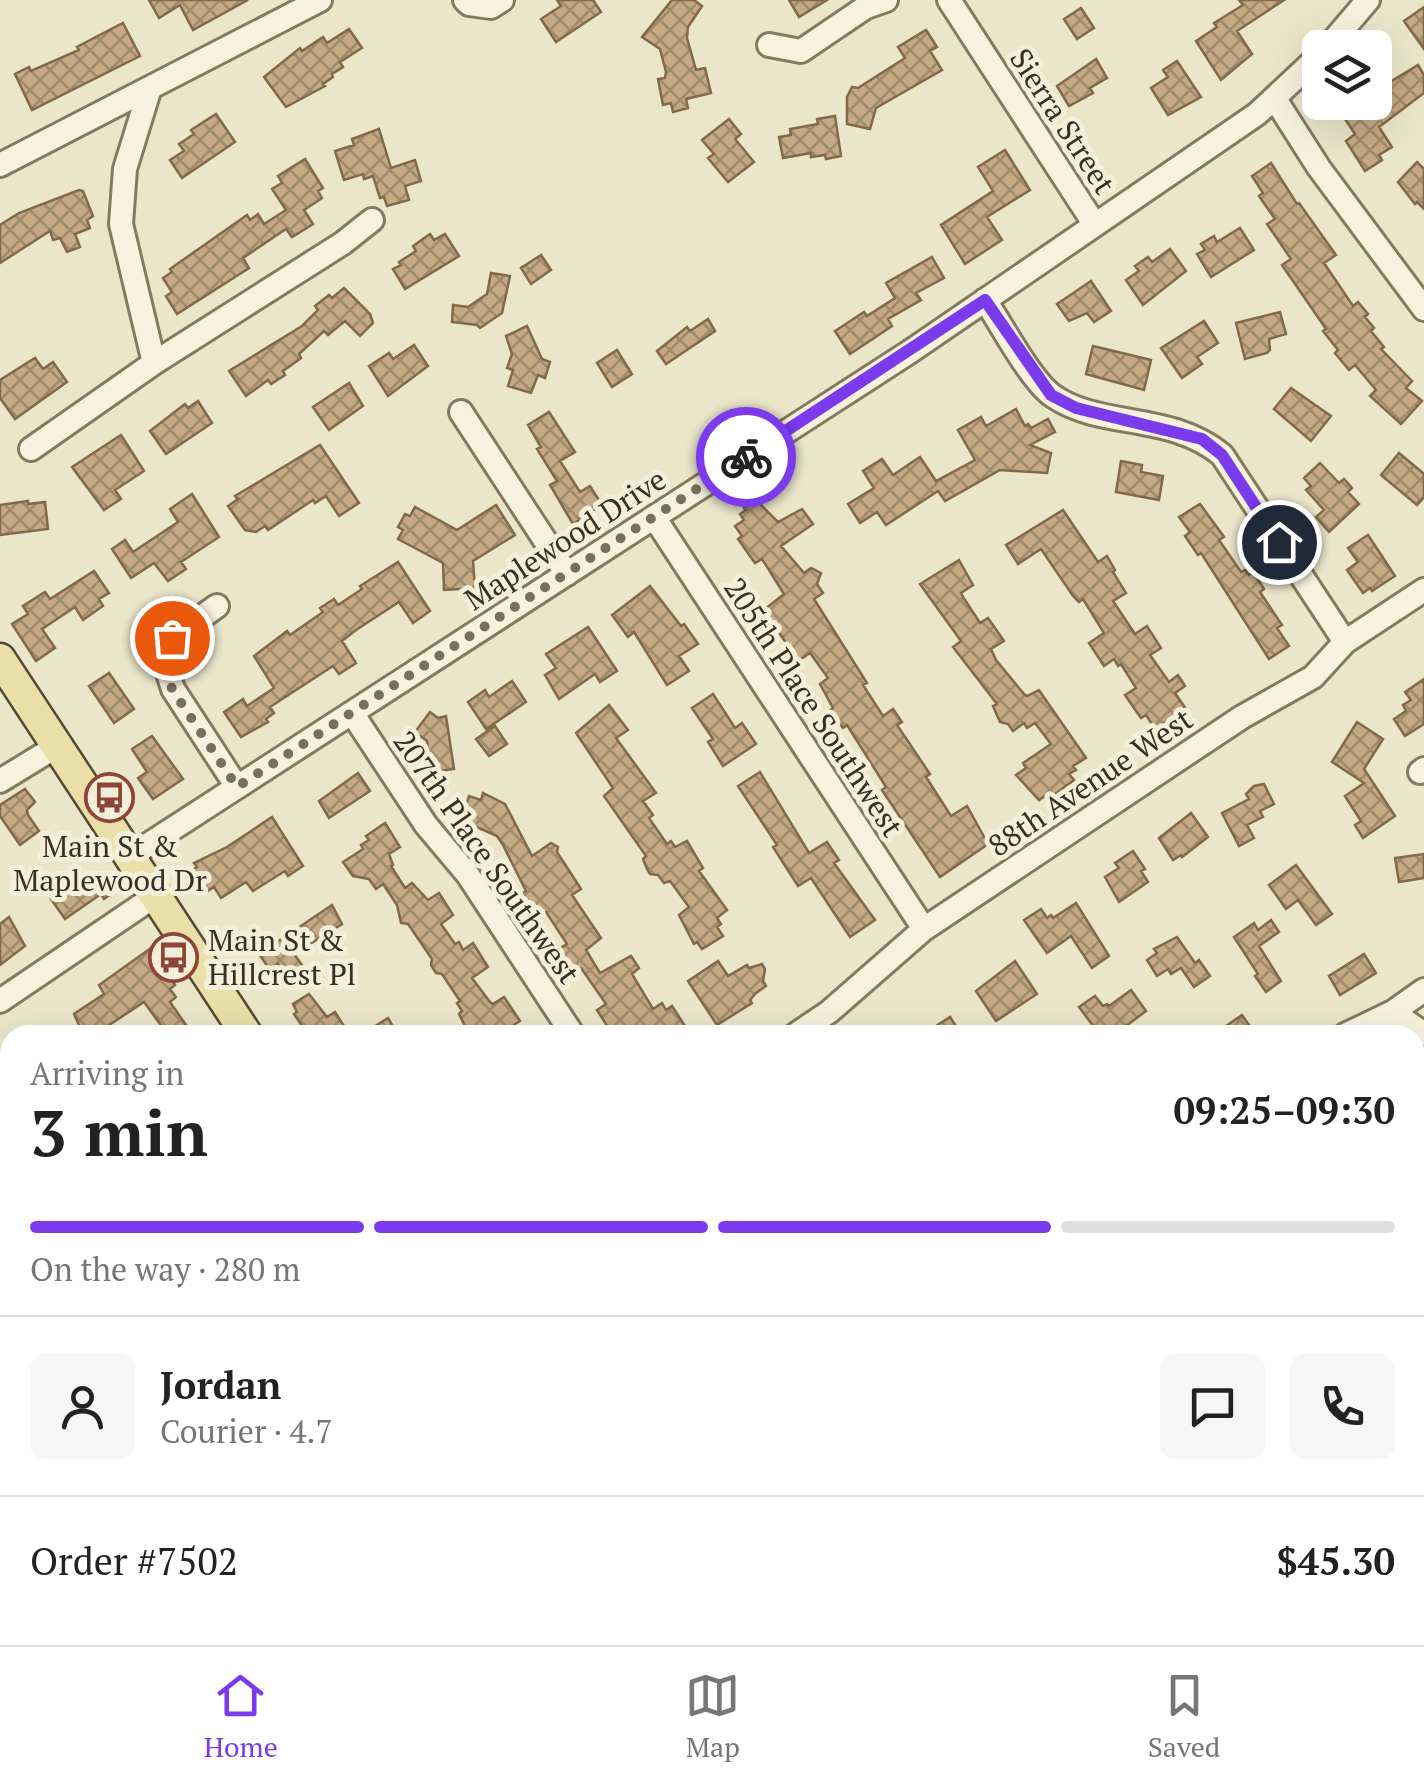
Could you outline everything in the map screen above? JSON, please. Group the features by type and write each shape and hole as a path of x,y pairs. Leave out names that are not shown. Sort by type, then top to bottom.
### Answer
{"main road":[{"path":"0,658 240,1025"}],"street":[{"path":"0,165 320,0"},
{"path":"465,0 491,7 502,0"},
{"path":"769,45 800,50 866,7 886,0"},
{"name":"Sierra Street","path":"948,0 1095,225"},
{"path":"1342,30 1368,0"},
{"name":"Maplewood Drive","path":"129,857 985,300 1275,99 1302,73"},
{"path":"149,91 125,169 121,224 154,363"},
{"path":"1275,99 1320,168 1424,309"},
{"path":"31,449 372,220"},
{"path":"985,300 1051,395 1076,408 1202,439 1222,455 1345,642"},
{"path":"461,412 567,574"},
{"name":"205th Place Southwest","path":"654,517 924,929"},
{"name":"88th Avenue West","path":"810,1025 924,929 1242,716 1313,678 1345,642 1424,590"},
{"path":"217,606 172,638 162,654 172,689 237,787"},
{"name":"207th Place Southwest","path":"352,713 426,826 468,875 566,1025"},
{"path":"0,781 57,746"},
{"path":"0,1001 154,896"},
{"path":"1366,1025 1424,990"},
{"path":"1393,1012 1411,1025"}],"building":[{"path":"149,0 248,0 193,30 180,5 159,18"},
{"path":"557,0 593,0 601,12 556,42 541,19 561,6"},
{"path":"672,0 694,0 702,6 688,27 687,38 696,70 705,68 711,93 686,99 688,108 673,112 671,103 663,105 658,79 665,78 666,72 660,49 642,37"},
{"path":"789,0 827,0 799,17"},
{"path":"1239,0 1284,0 1237,31 1252,54 1221,80 1196,41 1217,27 1214,23 1243,5"},
{"path":"1424,7 1424,49 1404,21"},
{"path":"1081,8 1094,28 1077,39 1064,19"},
{"path":"123,23 140,56 32,110 15,74 79,50 77,47"},
{"path":"349,29 362,48 340,62 343,67 332,74 325,86 286,107 264,77 300,48 302,51 323,37 327,43"},
{"path":"926,30 937,47 930,51 942,70 876,108 870,129 847,124 847,97 852,87 858,88 905,58 898,47"},
{"path":"1096,59 1107,78 1090,88 1093,93 1069,106 1057,86"},
{"path":"1177,61 1201,97 1168,115 1151,88 1168,77 1163,70"},
{"path":"1418,65 1424,75 1424,93 1392,117 1392,81"},
{"path":"216,114 235,142 182,178 170,160 184,151 179,144 194,134 191,130"},
{"path":"835,116 841,156 826,159 825,155 811,157 811,153 783,158 779,137 791,135 790,129"},
{"path":"729,119 741,134 735,139 754,162 728,182 708,158 714,154 702,140"},
{"path":"1346,120 1388,120 1379,127 1392,147 1379,155 1382,160 1365,171 1346,141 1355,134"},
{"path":"379,129 391,168 415,160 421,181 405,186 409,200 387,206 373,176 364,179 363,174 344,180 335,151 354,145 352,139"},
{"path":"1005,150 1030,190 987,217 1002,240 965,264 941,225 993,191 978,167"},
{"path":"305,159 323,188 318,191 322,198 304,210 313,224 292,237 286,229 243,258 249,268 177,314 166,296 172,292 163,278 172,272 170,269 247,215 250,220 258,214 264,224 286,210 272,189 282,183 278,176"},
{"path":"1417,162 1424,169 1424,209 1415,204 1398,182"},
{"path":"1271,163 1336,255 1324,263 1353,306 1358,302 1368,314 1365,317 1384,347 1381,349 1412,381 1406,388 1422,401 1401,424 1370,396 1376,390 1355,365 1349,370 1335,353 1338,350 1323,331 1326,329 1282,265 1291,259 1267,224 1275,219 1259,196 1263,193 1252,176"},
{"path":"83,191 93,216 87,220 90,228 75,234 80,247 67,252 60,238 53,240 50,231 0,263 0,225 19,213"},
{"path":"1240,228 1254,250 1211,277 1197,254 1205,250 1201,244 1214,236 1217,242"},
{"path":"430,234 434,240 445,234 459,256 405,289 393,269"},
{"path":"1170,249 1186,271 1143,305 1126,280 1139,271 1135,266 1148,257 1152,262"},
{"path":"541,255 551,270 531,284 521,268"},
{"path":"932,257 944,278 916,293 921,300 888,319 892,326 850,354 835,331 895,298 886,283"},
{"path":"491,273 510,276 502,313 480,328 452,322 453,305 468,307 487,294"},
{"path":"1091,281 1111,311 1094,322 1087,313 1069,321 1057,304"},
{"path":"344,288 370,314 373,323 360,336 345,321 328,335 324,331 299,354 301,358 283,371 285,375 271,384 268,380 246,396 229,371 302,326 318,310 315,306"},
{"path":"1280,312 1286,334 1269,339 1267,353 1245,359 1236,323"},
{"path":"708,319 715,331 666,364 657,351 687,327 690,331"},
{"path":"1204,321 1218,343 1197,357 1202,364 1182,378 1161,348"},
{"path":"527,326 542,359 550,362 545,378 538,375 531,393 508,386 513,370 507,368 512,354 506,336"},
{"path":"414,345 428,366 388,396 369,366 389,353 393,359"},
{"path":"1093,346 1151,360 1144,390 1086,374"},
{"path":"617,350 632,374 612,387 597,363"},
{"path":"35,358 43,369 53,362 67,382 15,419 0,398 0,380"},
{"path":"349,383 363,406 329,430 313,407"},
{"path":"1291,388 1331,416 1311,441 1274,409"},
{"path":"198,401 212,423 166,454 150,431 185,404 188,408"},
{"path":"1016,409 1025,426 1031,428 1048,419 1055,432 1030,445 1051,453 1047,473 1000,470 945,501 938,491 886,525 877,512 860,523 848,504 874,488 863,471 882,459 893,475 920,457 936,481 975,460 958,430 981,417 986,426"},
{"path":"549,412 575,452 560,461 580,492 590,486 602,505 573,524 550,485 557,481 537,449 541,447 528,425"},
{"path":"121,435 144,471 115,490 121,499 104,510 72,467"},
{"path":"320,445 359,503 339,516 326,496 315,503 313,500 268,530 265,526 256,532 245,530 228,506 238,499 235,496"},
{"path":"1399,453 1424,474 1424,497 1417,505 1381,475"},
{"path":"1121,461 1142,465 1141,472 1163,476 1159,500 1116,492"},
{"path":"1320,463 1339,483 1344,479 1352,488 1348,492 1359,504 1329,532 1316,517 1324,510 1306,490 1311,486 1304,478"},
{"path":"192,494 219,537 181,562 186,569 168,581 154,563 131,578 112,549 125,540 133,552 178,522 170,509"},
{"path":"756,500 778,522 802,509 813,524 781,546 804,573 811,568 821,573 817,584 823,593 814,599 867,683 863,685 883,716 893,709 902,722 897,725 930,774 926,777 951,816 967,806 988,844 940,877 882,790 886,787 847,725 843,728 830,710 833,708 820,684 828,678 810,653 798,661 766,613 765,609 784,594 762,559 755,563 738,539 742,536 735,526 744,520 740,514 744,508"},
{"path":"45,502 48,529 0,535 0,505"},
{"path":"1200,504 1224,537 1219,540 1241,572 1253,572 1264,589 1260,592 1282,625 1277,628 1289,646 1269,659 1201,553 1198,555 1185,536 1190,532 1179,517"},
{"path":"496,505 515,535 473,561 475,588 444,590 443,563 398,539 403,530 398,527 405,514 410,516 415,507 457,530"},
{"path":"1063,510 1098,562 1107,556 1126,593 1113,601 1135,634 1147,626 1161,648 1150,655 1169,682 1178,675 1185,686 1175,693 1186,709 1155,729 1146,715 1141,718 1125,695 1136,688 1121,664 1118,666 1114,659 1104,666 1089,643 1104,633 1083,599 1079,602 1073,596 1041,549 1018,564 1006,545"},
{"path":"1368,535 1395,576 1363,593 1347,570 1358,562 1348,548"},
{"path":"959,560 973,585 961,593 980,623 988,618 1004,641 991,649 996,660 1024,694 1039,690 1086,758 1073,766 1076,770 1069,774 1074,780 1050,798 1048,794 1039,800 1016,775 1026,768 1023,763 1051,744 1035,723 1027,728 1024,723 1013,731 1000,722 993,706 997,704 953,647 961,641 920,584"},
{"path":"398,562 430,611 413,623 399,602 356,630 342,641 356,663 339,674 333,666 270,707 274,713 266,719 268,722 241,737 224,712 243,699 247,706 274,688 254,656 287,631 290,635 323,612 320,608 334,599 338,605"},
{"path":"94,571 109,593 99,599 103,606 83,620 75,607 42,629 55,648 36,661 12,624 28,614 23,606 45,592 50,599"},
{"path":"650,586 698,644 679,656 689,671 667,685 634,632 628,637 612,615"},
{"path":"588,627 617,671 600,682 595,674 559,699 545,675 556,668 546,654"},
{"path":"109,673 134,709 114,723 89,686"},
{"path":"1424,679 1424,724 1405,736 1394,719 1406,711 1403,705 1411,700 1405,692"},
{"path":"512,681 526,702 486,729 468,702 485,690 489,697"},
{"path":"713,694 735,728 742,723 756,744 723,766 708,742 713,739 692,708"},
{"path":"609,705 628,730 616,738 656,793 643,801 653,815 649,818 667,844 671,841 675,847 687,841 703,868 699,871 727,910 717,918 723,936 702,949 697,942 694,944 679,915 689,907 670,881 664,883 658,875 650,874 643,859 646,856 604,796 613,788 576,733"},
{"path":"430,712 438,718 446,716 454,769 432,772 427,741 415,732"},
{"path":"1357,722 1383,739 1364,769 1395,816 1363,838 1355,825 1361,821 1345,796 1364,783 1332,762"},
{"path":"495,726 507,744 489,756 476,739"},
{"path":"152,736 183,779 153,799 138,778 147,772 132,749"},
{"path":"760,772 809,853 827,842 839,860 834,863 875,920 850,937 811,878 798,886 773,847 777,845 738,786"},
{"path":"358,773 370,791 329,818 319,801"},
{"path":"1264,784 1274,804 1260,811 1263,817 1247,825 1254,838 1239,846 1222,813 1249,799 1246,794 1254,786"},
{"path":"25,789 35,802 27,810 28,815 39,831 20,845 0,816 0,805"},
{"path":"483,793 505,804 532,856 551,843 558,847 557,852 581,889 572,895 601,938 586,950 600,973 631,956 639,968 632,974 653,1009 662,1003 666,1010 672,1006 684,1025 607,1025 597,1010 606,1004 581,968 575,972 557,950 567,944 546,912 536,919 520,895 526,891 497,836 461,820 469,796 481,800"},
{"path":"1191,813 1208,837 1173,860 1159,838"},
{"path":"272,817 303,866 288,876 285,871 253,891 246,882 221,898 214,887 205,893 191,871 197,867 194,863"},
{"path":"385,823 400,847 389,854 391,866 405,888 412,883 428,900 439,893 453,915 441,924 463,950 473,943 488,967 472,978 493,1004 504,997 520,1021 514,1025 464,1025 459,1014 460,1001 442,974 436,973 432,959 408,924 401,923 397,905 383,884 376,889 369,879 353,876 343,862 363,849 361,845 369,840 366,836"},
{"path":"1133,851 1148,882 1119,902 1105,877 1119,868 1115,863"},
{"path":"1424,854 1424,878 1399,882 1395,858"},
{"path":"1296,865 1332,914 1316,925 1298,900 1286,909 1269,885"},
{"path":"111,873 120,888 104,899 101,894 65,919 51,899 88,874 95,884"},
{"path":"1076,903 1109,956 1092,968 1071,936 1047,953 1024,920 1041,909 1047,918 1053,918"},
{"path":"332,905 342,924 294,954 307,972 291,983 278,964 270,970 259,954"},
{"path":"9,917 25,946 0,965 0,924"},
{"path":"1271,920 1279,932 1259,946 1281,981 1266,992 1234,937 1254,923 1258,930"},
{"path":"1177,937 1195,963 1199,960 1210,976 1194,987 1181,968 1171,974 1168,969 1157,976 1147,960 1157,953 1154,949"},
{"path":"151,948 175,985 170,989 176,997 170,1002 186,1025 161,1025 144,1002 109,1025 79,1025 74,1014 104,994 99,985"},
{"path":"1364,954 1376,973 1340,995 1329,976"},
{"path":"718,961 728,976 747,965 749,968 762,964 766,986 750,1000 752,1003 717,1025 688,981"},
{"path":"1015,961 1037,994 996,1021 976,991"},
{"path":"1131,990 1146,1011 1127,1025 1092,1025 1079,1007 1095,996 1103,1006"},
{"path":"309,994 327,1017 335,1012 343,1025 301,1025 293,1004"},
{"path":"1242,1015 1249,1025 1228,1025"},
{"path":"950,1017 955,1025 938,1025"}],"way so far":[{"path":"172,638 162,654 172,689 237,787 746,457"}],"place":[{"name":"Main St & Maplewood Dr","path":"110,797"},
{"name":"Main St & Hillcrest Pl","path":"173,957"}],"route":[{"path":"746,457 985,300 1051,395 1076,408 1202,439 1222,455 1279,542"}]}
